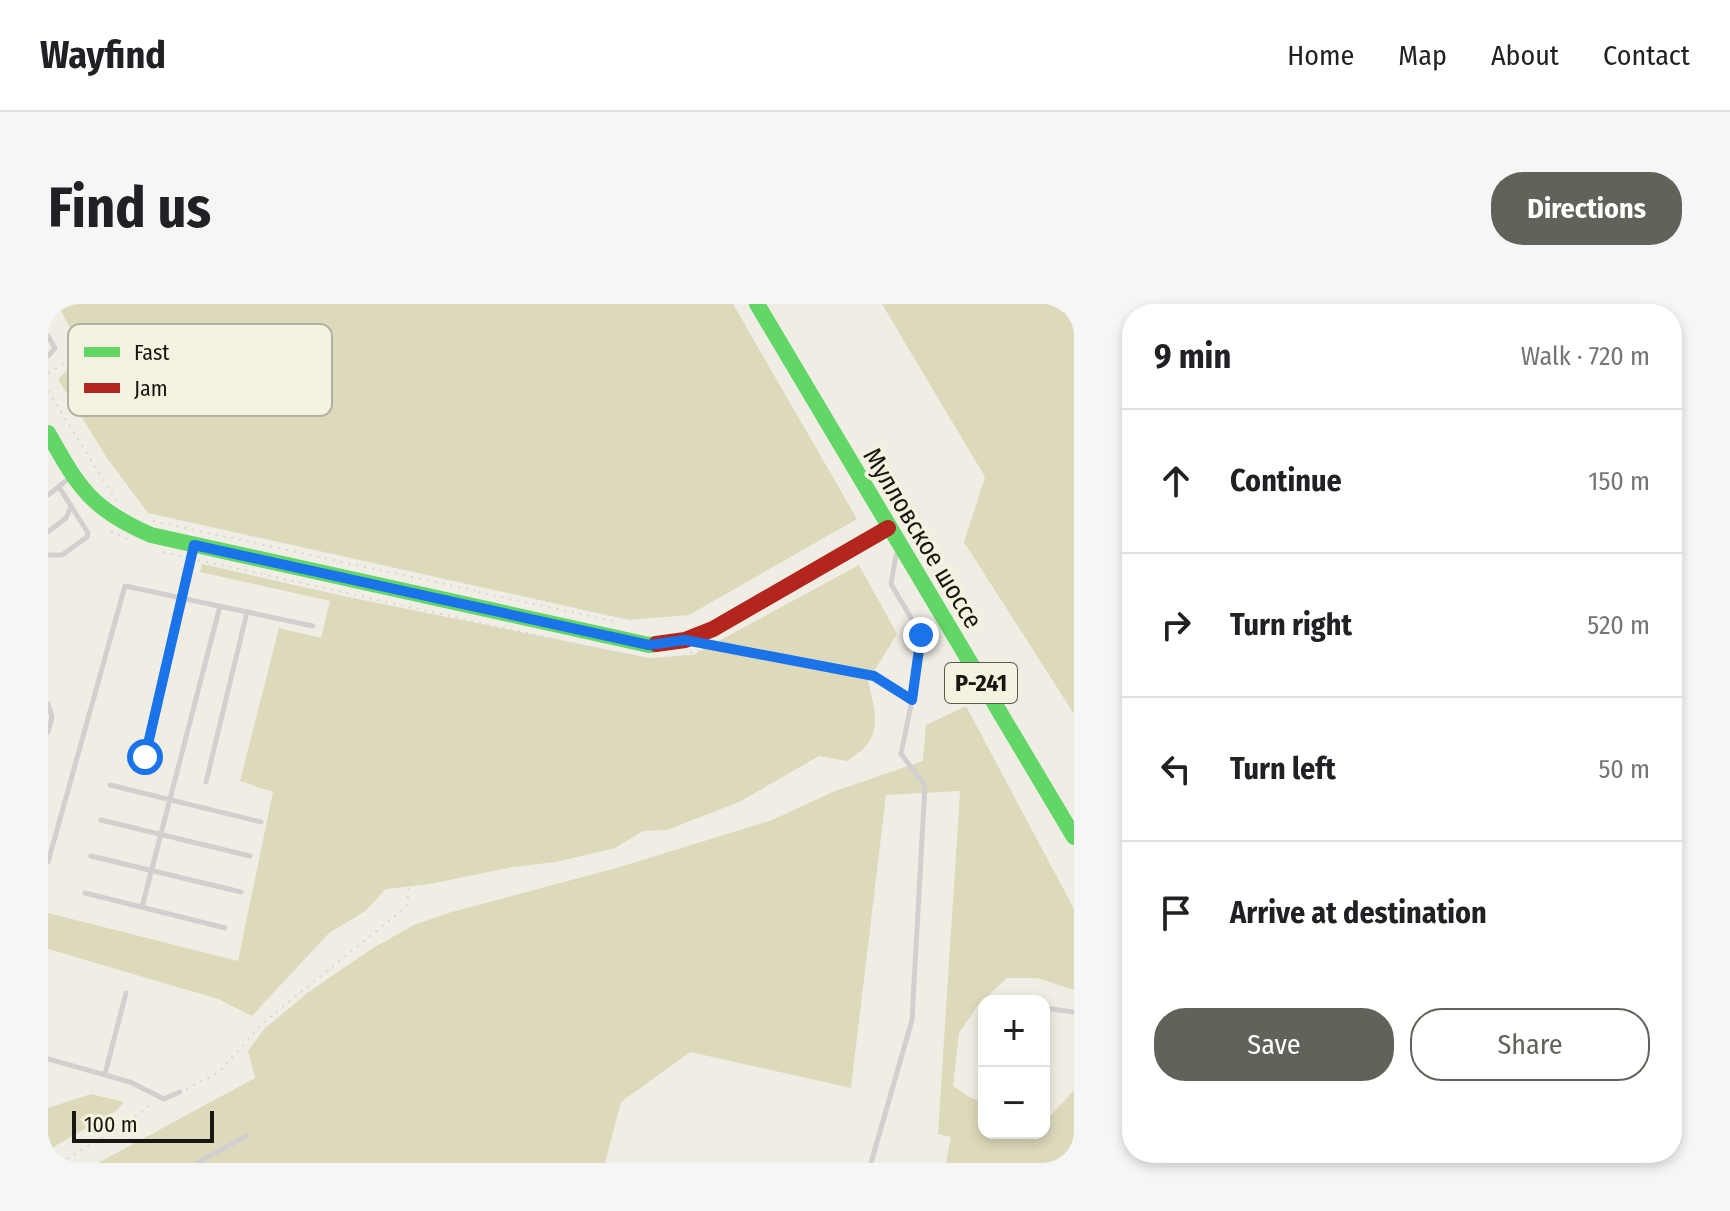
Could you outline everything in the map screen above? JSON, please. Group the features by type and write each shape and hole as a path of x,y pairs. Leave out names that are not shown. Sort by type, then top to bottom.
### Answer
{"main road":[{"name":"Мулловское шоссе","path":"757,304 1074,837"},
{"path":"48,433 65,482 117,522 151,535 476,599 649,645 685,640 713,629 888,528"}],"lane":[{"path":"48,336 55,348 48,356"},
{"path":"48,495 65,482 71,506 88,533 87,537 62,555 48,555"},
{"path":"48,532 66,518 71,506"},
{"path":"871,1163 912,1020 925,785 901,754 921,635 891,584 898,544"},
{"path":"145,757 194,545"},
{"path":"48,862 125,586 313,626"},
{"path":"142,907 220,606"},
{"path":"206,782 247,612"},
{"path":"685,640 874,676 912,700"},
{"path":"48,704 52,717 48,732"},
{"path":"110,785 261,822"},
{"path":"101,820 250,856"},
{"path":"91,856 241,892"},
{"path":"85,893 225,928"},
{"path":"105,1074 126,993"},
{"path":"1050,1009 1074,1012"},
{"path":"48,1059 130,1082 164,1099 180,1092"},
{"path":"196,1163 247,1136"}],"path":[{"path":"111,324 132,304"},
{"path":"48,373 68,361"},
{"path":"48,391 123,510"},
{"path":"150,520 476,599 613,621"},
{"path":"180,1092 219,1072 264,1022 406,907 430,779 476,599"},
{"path":"60,1163 127,1123 159,1098 164,1099"}],"shaded area":[{"path":"57,304 733,304 857,519 689,615 629,620 148,513 107,458 81,416 332,416 332,324 68,324"},
{"path":"882,304 1074,304 1074,714 964,542 985,477"},
{"path":"68,370 68,395 58,379"},
{"path":"202,564 649,658 693,655 859,565 897,634 868,681 875,717 872,735 867,744 847,761 819,756 739,802 667,830 643,831 615,848 556,862 386,889 364,912 329,933 252,1016 218,999 48,949 48,913 238,961 273,792 240,781 279,628 321,638 330,601 200,572"},
{"path":"966,706 1074,909 1074,990 1037,978 1007,978 989,995 978,995 978,1005 959,1033 953,1086 978,1100 978,1139 1050,1139 1050,1116 1074,1090 1074,1163 946,1163 951,1137 938,1134 960,791 886,795 851,1088 690,1052 621,1102 605,1163 98,1163 255,1078 248,1051 264,1029 310,991 373,948 414,925 772,820 835,791 923,761 926,725"},
{"path":"91,1094 124,1102 116,1111 48,1150 48,1108"}],"traffic: fast":[{"path":"757,304 1074,837"},
{"path":"48,433 78,483 100,506 151,535 649,645 656,644"}],"traffic: jam":[{"path":"656,644 685,640 713,629 888,528"}],"route":[{"path":"145,757 194,545 649,645 685,640 874,676 912,700 921,635"}]}
